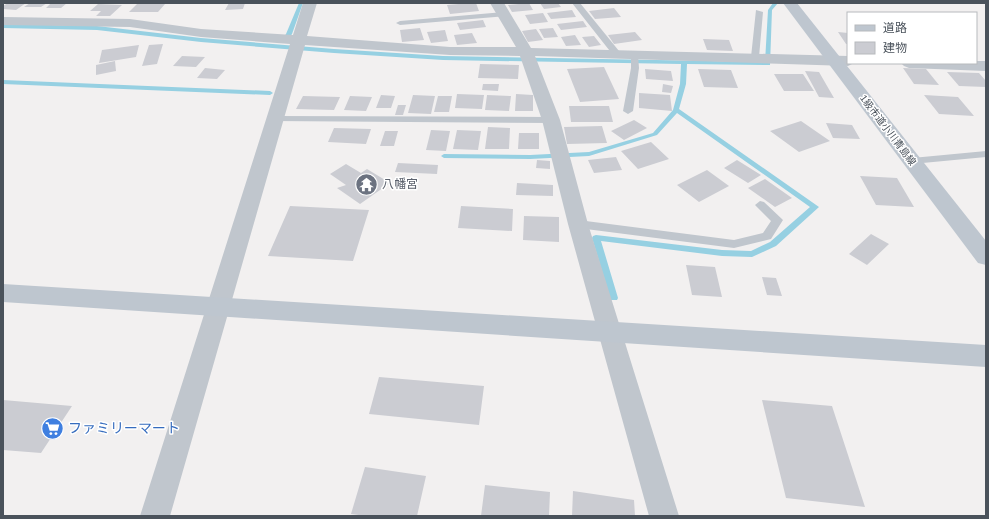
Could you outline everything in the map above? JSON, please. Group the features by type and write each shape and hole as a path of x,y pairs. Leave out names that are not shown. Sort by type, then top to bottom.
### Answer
{"street":[{"path":"155,516 310,3"},
{"name":"1級市道小川青島線","path":"790,3 842,61 912,161 986,256"},
{"path":"500,9 526,52 551,120 578,224 612,333 664,516"},
{"path":"3,21 82,21 130,23 201,33 450,51 616,53 634,55 755,57 842,61"},
{"path":"935,64 986,66"},
{"path":"3,294 986,356"}],"lane":[{"path":"576,3 616,53"},
{"path":"400,23 500,9"},
{"path":"755,57 759,12"},
{"path":"628,111 635,68 634,55"},
{"path":"275,119 551,120"},
{"path":"912,161 986,154"},
{"path":"578,224 734,244 767,236 777,220 760,206"}],"building":[{"path":"8,3 26,3 16,10 3,9 3,6"},
{"path":"30,3 47,3 41,7 24,7"},
{"path":"51,3 67,3 61,8 46,8"},
{"path":"229,3 245,3 243,9 225,10"},
{"path":"476,3 479,11 450,14 447,5"},
{"path":"529,3 533,10 512,12 508,5"},
{"path":"540,3 558,3 561,7 544,9"},
{"path":"98,4 122,5 110,16 96,16 101,11 90,11"},
{"path":"137,4 165,4 158,12 129,12"},
{"path":"614,8 621,17 595,19 589,11"},
{"path":"572,10 576,17 551,19 547,13"},
{"path":"543,13 548,22 530,24 525,15"},
{"path":"483,20 486,27 460,30 457,23"},
{"path":"583,21 587,27 561,30 557,24"},
{"path":"420,28 424,40 402,42 400,30"},
{"path":"553,28 558,37 544,38 539,29"},
{"path":"536,29 543,40 528,42 522,31"},
{"path":"445,30 448,41 431,43 427,32"},
{"path":"635,32 642,40 614,44 608,35"},
{"path":"838,32 847,33 846,44"},
{"path":"472,33 477,43 457,45 454,35"},
{"path":"575,35 581,45 566,46 561,37"},
{"path":"594,36 601,45 589,47 582,37"},
{"path":"703,39 729,40 733,51 707,50"},
{"path":"163,44 157,64 142,66 149,45"},
{"path":"139,45 136,57 99,63 102,50"},
{"path":"182,56 205,57 196,67 173,66"},
{"path":"115,61 116,71 96,75 96,65"},
{"path":"480,64 519,65 518,79 478,78"},
{"path":"604,67 619,99 580,102 567,69"},
{"path":"205,68 225,70 217,79 197,78"},
{"path":"903,68 926,69 939,85 914,84"},
{"path":"645,69 671,71 673,81 646,79"},
{"path":"698,69 731,70 738,88 704,87"},
{"path":"805,71 819,72 834,98 819,97"},
{"path":"947,72 979,73 986,81 986,87 959,86"},
{"path":"774,74 803,74 814,91 784,91"},
{"path":"483,84 499,84 498,91 482,90"},
{"path":"663,84 673,86 671,93 662,92"},
{"path":"639,93 670,95 672,111 639,108"},
{"path":"457,94 484,95 482,109 455,108"},
{"path":"516,94 533,95 533,111 515,111"},
{"path":"381,95 395,96 391,108 376,108"},
{"path":"413,95 435,96 431,114 408,113"},
{"path":"487,95 511,96 509,111 485,110"},
{"path":"924,95 958,97 974,116 939,114"},
{"path":"303,96 340,97 334,110 296,109"},
{"path":"350,96 372,97 366,111 344,110"},
{"path":"438,96 452,96 449,112 434,112"},
{"path":"398,105 406,105 403,115 395,115"},
{"path":"569,106 609,106 613,122 571,122"},
{"path":"634,120 647,128 624,140 611,131"},
{"path":"801,121 830,141 799,152 770,131"},
{"path":"826,123 852,125 860,139 833,138"},
{"path":"602,126 607,143 567,144 564,127"},
{"path":"488,127 510,128 509,149 485,149"},
{"path":"334,128 371,129 366,144 328,142"},
{"path":"431,130 450,131 446,151 426,150"},
{"path":"457,130 481,131 478,150 453,149"},
{"path":"385,131 398,131 394,146 380,146"},
{"path":"519,133 539,133 539,149 518,149"},
{"path":"651,142 669,159 638,169 621,151"},
{"path":"616,157 622,170 594,173 588,160"},
{"path":"537,160 550,161 550,169 536,168"},
{"path":"737,160 761,175 748,183 724,168"},
{"path":"398,163 438,165 437,174 395,172"},
{"name":"八幡宮","path":"346,164 361,173 367,169 390,183 360,204 337,188 346,185 330,174"},
{"path":"707,170 729,186 699,202 677,185"},
{"path":"860,176 897,178 914,207 876,205"},
{"path":"765,179 792,198 775,207 748,188"},
{"path":"517,183 553,185 553,196 516,195"},
{"path":"290,206 369,210 353,261 268,256"},
{"path":"461,206 513,209 512,231 458,228"},
{"path":"524,216 559,217 559,242 523,240"},
{"path":"871,234 889,244 867,265 849,254"},
{"path":"686,265 715,267 722,297 692,295"},
{"path":"762,277 776,278 782,296 767,295"},
{"path":"379,377 484,386 479,425 369,414"},
{"path":"3,400 72,406 41,453 3,450"},
{"path":"762,400 832,406 865,507 786,498"},
{"path":"365,467 426,476 417,516 366,516 351,514"},
{"path":"485,485 550,492 549,516 481,516"},
{"path":"573,491 634,500 635,516 572,516"}],"waterway":[{"path":"283,42 289,34 301,3"},
{"path":"3,26 97,28 201,40 443,58 768,64 770,10 776,3"},
{"path":"676,110 683,84 684,63"},
{"path":"3,82 270,93"},
{"path":"444,156 530,157 589,154 655,134 676,110"},
{"path":"614,298 596,238 722,253 752,254 773,244 815,207 676,110"}],"place":[{"name":"八幡宮","path":"367,184"},
{"name":"ファミリーマート","path":"52,428"}]}
